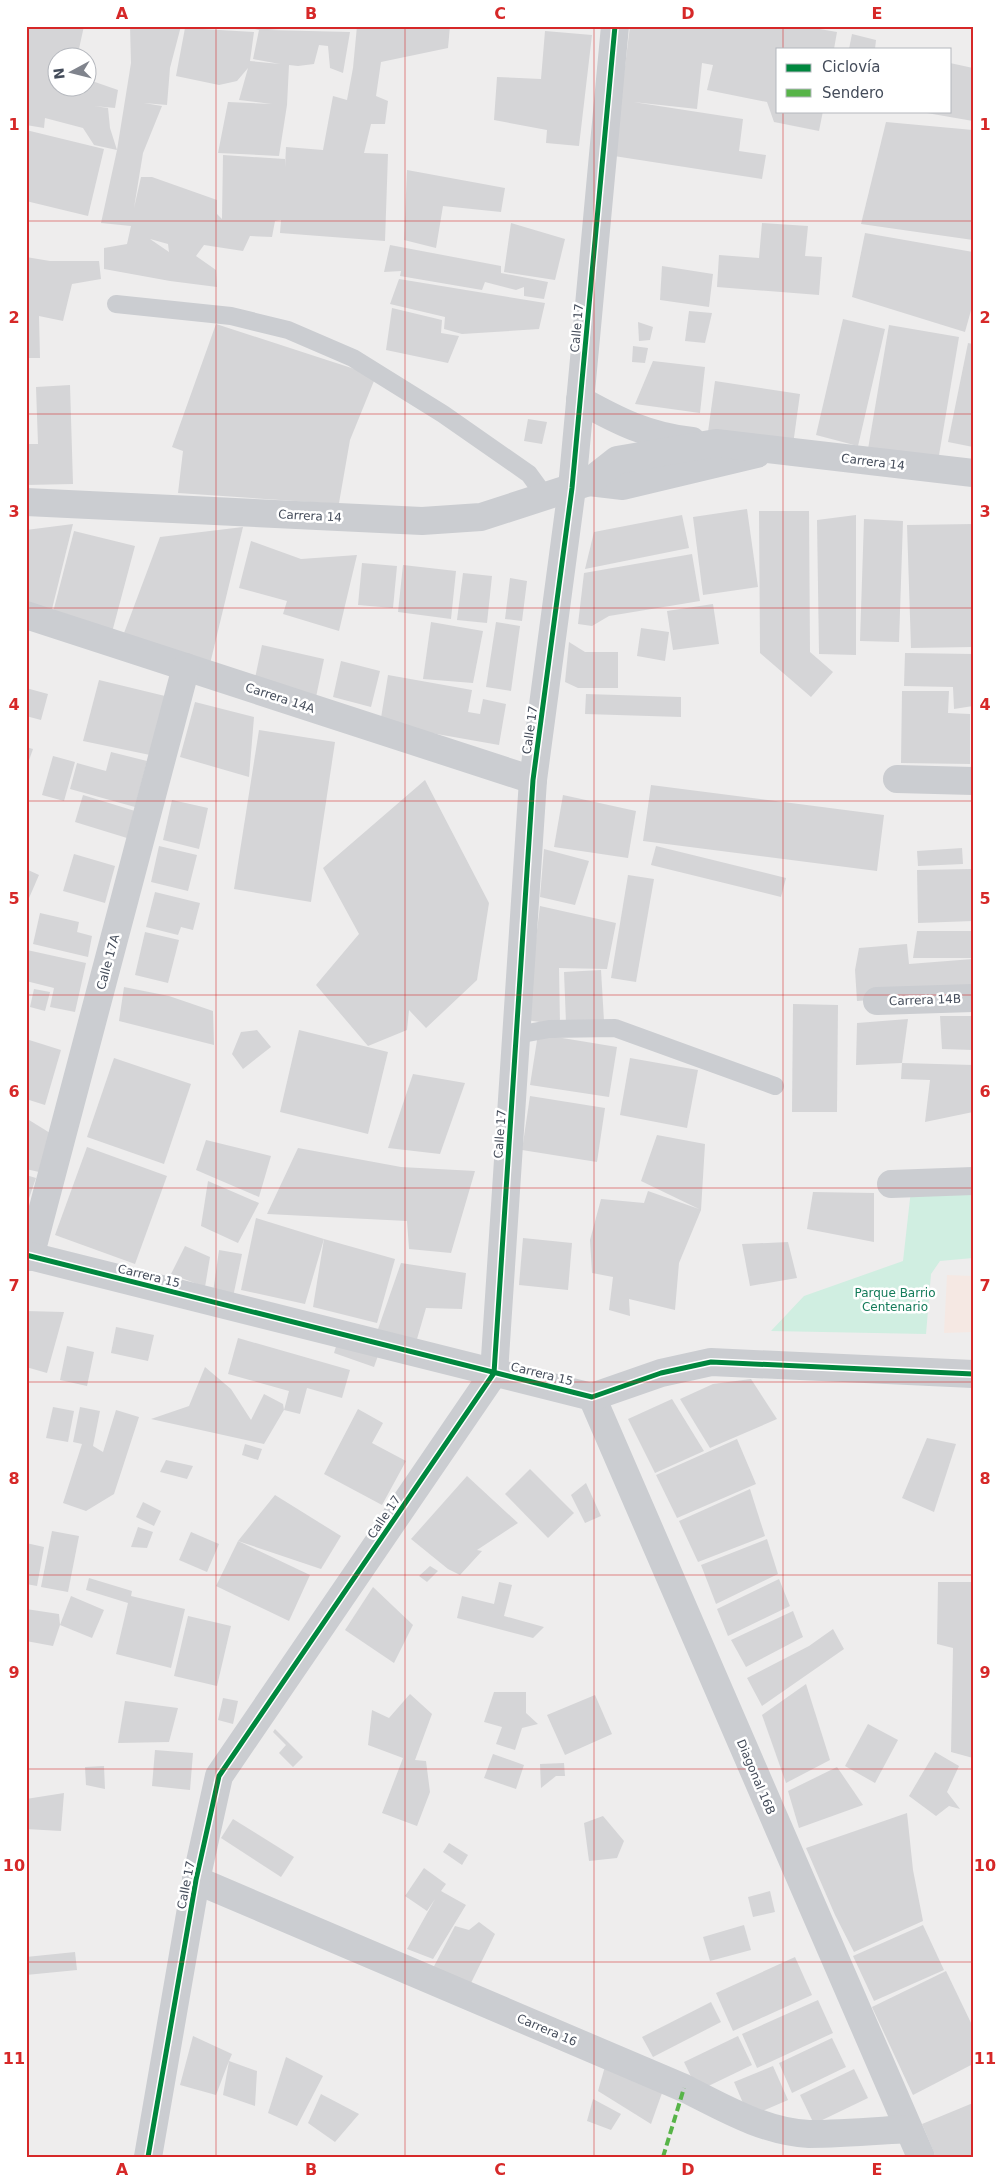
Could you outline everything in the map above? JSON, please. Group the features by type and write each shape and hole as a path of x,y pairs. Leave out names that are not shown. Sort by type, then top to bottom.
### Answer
{"street":[{"name":"Calle 17","path":"148,2157 196,1880 219,1776 494,1373 533,780 580,485 580,400 615,26"},
{"path":"580,400 622,424 668,438 716,443"},
{"name":"Carrera 14","path":"26,502 422,521 481,517 580,485 618,460 716,443 973,473"},
{"name":"Carrera 14","path":"580,485 623,486 773,450"},
{"name":"Carrera 14A","path":"26,615 533,780"},
{"name":"Calle 17A","path":"28,1256 186,668"},
{"path":"897,779 973,781"},
{"name":"Carrera 14B","path":"877,1001 973,998"},
{"path":"891,1184 973,1180"},
{"name":"Carrera 15","path":"28,1256 592,1396"},
{"path":"592,1396 661,1373 711,1362 973,1374"},
{"name":"Diagonal 16B","path":"592,1396 921,2157"},
{"name":"Carrera 16","path":"196,1880 684,2088 743,2118 807,2134 908,2130"}],"lane":[{"path":"116,304 231,316 288,330 353,358 443,414 528,474 545,496"},
{"path":"517,1035 549,1029 615,1028 775,1086"}],"shaded area":[{"path":"947,1275 973,1276 973,1332 944,1333"}],"green space":[{"name":"Parque Barrio Centenario","path":"973,1187 973,1258 940,1261 931,1274 926,1334 771,1331 804,1296 903,1261 911,1190"}],"building":[{"path":"26,26 84,26 79,48 48,48 48,98 98,98 98,83 118,90 115,108 94,106 108,108 110,128 117,150 94,145 83,128 45,118 44,128 26,125"},
{"path":"130,26 181,26 170,68 167,105 144,103 162,106 143,153 134,208 141,177 152,177 217,200 217,214 222,219 223,155 285,159 285,167 286,147 323,150 333,96 347,100 353,68 357,26 450,26 448,48 381,62 376,96 388,101 385,124 371,124 364,153 388,154 385,241 280,233 281,220 275,221 272,237 250,236 243,251 204,245 196,256 216,270 217,287 104,269 104,248 127,244 131,226 101,223 117,150 131,63","holes":["150,239 168,244 169,252"]},
{"path":"243,26 282,26 281,29 268,30 350,32 343,73 330,68 328,46 319,45 314,64 289,65 287,105 279,156 218,153 228,102 272,104 239,100 248,68 237,81 219,85 176,76 185,28 254,32 250,61 280,64 253,59 259,30"},
{"path":"630,26 802,26 837,32 834,48 776,48 776,112 823,112 819,131 774,122 767,102 707,90 713,65 702,63 697,109 633,102 743,119 739,151 766,155 762,179 614,156"},
{"path":"545,31 592,35 579,146 546,143 547,130 494,120 497,77 541,79"},
{"path":"852,34 876,40 875,48 849,48"},
{"path":"952,63 973,68 973,121 921,112 952,112"},
{"path":"886,122 973,130 973,240 861,224"},
{"path":"26,130 104,149 88,216 26,201"},
{"path":"407,170 505,188 501,212 443,206 436,248 404,240"},
{"path":"511,223 565,239 555,280 504,272"},
{"path":"762,223 808,226 805,256 822,257 819,295 717,287 719,255 759,258"},
{"path":"865,233 973,252 973,303 965,332 852,297"},
{"path":"390,245 501,266 501,273 548,282 544,299 524,296 524,287 516,290 485,282 482,290 400,276 401,271 384,272"},
{"path":"26,257 50,261 99,261 101,279 72,284 63,321 39,316 40,358 26,358"},
{"path":"662,266 713,274 709,307 660,300"},
{"path":"399,279 545,303 539,329 462,334 444,329 445,317 390,304"},
{"path":"392,308 442,320 441,333 459,336 448,363 386,350"},
{"path":"689,311 712,313 705,343 685,341"},
{"path":"843,319 885,329 858,446 816,435"},
{"path":"638,322 653,327 650,340 639,341"},
{"path":"216,324 376,376 350,440 339,503 178,493 183,451 172,447"},
{"path":"889,325 959,337 938,461 868,449"},
{"path":"968,343 973,344 973,447 948,442"},
{"path":"633,346 648,348 645,363 632,362"},
{"path":"653,361 705,367 700,413 635,404"},
{"path":"715,381 800,394 792,452 707,439"},
{"path":"70,385 73,484 26,485 26,444 38,444 36,387"},
{"path":"528,419 547,422 542,444 524,441"},
{"path":"747,509 758,587 703,595 693,517"},
{"path":"759,511 809,511 810,652 833,672 811,697 760,653"},
{"path":"682,515 689,548 585,569 594,532"},
{"path":"856,515 856,655 819,654 817,520"},
{"path":"864,519 903,521 899,642 860,641"},
{"path":"73,524 51,613 26,606 26,530"},
{"path":"973,524 973,647 911,648 907,525"},
{"path":"243,527 210,664 121,641 160,537"},
{"path":"74,531 135,546 111,636 51,620"},
{"path":"251,541 301,559 357,555 339,631 283,614 287,601 239,588"},
{"path":"692,554 700,601 609,616 592,626 578,624 584,573"},
{"path":"362,563 397,566 393,608 358,605"},
{"path":"403,565 456,571 451,619 398,612"},
{"path":"463,573 492,576 487,623 457,620"},
{"path":"510,578 527,581 522,621 505,619"},
{"path":"713,604 719,644 673,650 667,611"},
{"path":"431,622 483,631 473,683 423,679"},
{"path":"496,622 520,626 511,691 486,687"},
{"path":"641,628 669,632 665,661 637,656"},
{"path":"569,642 585,652 618,652 618,688 578,688 565,682"},
{"path":"262,645 324,659 316,697 254,683"},
{"path":"905,653 973,654 973,706 954,709 953,687 904,686"},
{"path":"341,661 380,671 371,707 333,697"},
{"path":"388,675 472,690 468,712 480,714 483,699 506,704 499,745 380,724"},
{"path":"99,680 165,696 150,755 83,741"},
{"path":"26,688 48,694 41,720 26,716"},
{"path":"902,691 949,691 948,713 970,714 970,764 901,763"},
{"path":"586,694 681,697 681,717 585,714"},
{"path":"195,702 254,717 249,777 180,757"},
{"path":"259,730 335,742 311,902 234,889"},
{"path":"26,747 33,749 27,766 26,766"},
{"path":"111,752 147,761 135,807 70,789 77,763 106,771"},
{"path":"53,756 75,762 64,801 42,795"},
{"path":"425,780 489,903 477,980 426,1028 409,1010 407,1030 368,1046 316,985 359,934 323,868"},
{"path":"651,785 884,815 877,871 643,841"},
{"path":"83,795 135,811 127,838 75,822"},
{"path":"563,795 636,811 628,858 554,847"},
{"path":"172,800 208,808 199,849 163,840"},
{"path":"159,846 197,855 188,891 151,882"},
{"path":"656,846 786,878 781,897 651,865"},
{"path":"962,848 963,864 918,866 917,851"},
{"path":"544,849 589,861 575,905 540,897"},
{"path":"74,854 115,866 105,903 63,891"},
{"path":"26,869 39,875 26,905"},
{"path":"973,869 973,921 918,923 917,870"},
{"path":"628,875 654,879 636,982 611,978"},
{"path":"155,892 200,903 193,930 181,927 178,935 146,927"},
{"path":"540,906 616,923 607,969 559,968 560,1025 526,1020"},
{"path":"40,913 79,922 77,932 92,936 88,957 33,944"},
{"path":"917,931 973,931 973,958 913,958"},
{"path":"145,932 179,940 168,983 135,975"},
{"path":"907,944 909,964 973,959 973,992 857,1001 855,970 859,948"},
{"path":"27,950 86,963 75,1012 50,1007 54,988 26,981"},
{"path":"601,970 604,1021 566,1023 564,972"},
{"path":"124,987 169,996 213,1011 214,1045 119,1021"},
{"path":"34,989 50,992 45,1011 30,1007"},
{"path":"793,1004 838,1005 837,1112 792,1112"},
{"path":"940,1016 973,1016 973,1050 942,1049"},
{"path":"908,1019 902,1063 856,1065 857,1023"},
{"path":"257,1030 271,1047 243,1069 232,1054 241,1032"},
{"path":"299,1030 388,1052 368,1134 280,1112"},
{"path":"538,1034 617,1047 609,1097 530,1085"},
{"path":"26,1039 61,1050 45,1105 26,1099"},
{"path":"114,1058 191,1084 164,1164 87,1137"},
{"path":"630,1058 698,1070 687,1128 620,1115"},
{"path":"902,1063 973,1065 973,1112 925,1122 930,1080 901,1079"},
{"path":"413,1074 465,1083 440,1154 388,1148"},
{"path":"530,1096 605,1108 597,1162 522,1150"},
{"path":"29,1120 50,1133 39,1172 26,1169 26,1124"},
{"path":"657,1135 705,1144 701,1210 679,1263 675,1310 629,1299 630,1316 609,1310 613,1277 592,1273 590,1240 601,1199 644,1203 648,1191 699,1209 641,1181"},
{"path":"206,1140 271,1156 259,1197 196,1170"},
{"path":"87,1147 167,1176 135,1264 55,1235"},
{"path":"298,1148 401,1167 475,1171 451,1253 409,1249 407,1221 267,1214"},
{"path":"26,1175 36,1178 27,1204 26,1204"},
{"path":"208,1181 259,1203 238,1243 201,1226"},
{"path":"813,1192 874,1193 874,1242 807,1229"},
{"path":"256,1218 324,1239 305,1304 241,1290"},
{"path":"523,1238 572,1243 568,1290 519,1285"},
{"path":"324,1239 395,1259 377,1323 313,1307"},
{"path":"788,1242 797,1278 750,1286 742,1244"},
{"path":"185,1246 210,1257 205,1287 171,1274"},
{"path":"219,1250 242,1254 233,1297 213,1293"},
{"path":"401,1263 466,1273 462,1309 426,1308 417,1339 377,1332"},
{"path":"26,1311 64,1312 47,1373 26,1367"},
{"path":"116,1327 154,1335 148,1361 111,1353"},
{"path":"339,1337 380,1350 374,1367 334,1353"},
{"path":"238,1338 350,1370 342,1398 307,1388 300,1414 284,1410 289,1391 228,1374"},
{"path":"67,1346 94,1352 87,1386 60,1380"},
{"path":"205,1367 231,1389 251,1420 264,1394 283,1404 284,1410 264,1444 151,1419 189,1406"},
{"path":"751,1379 777,1419 710,1448 680,1399 713,1384"},
{"path":"672,1399 704,1451 655,1473 628,1419"},
{"path":"53,1407 74,1411 68,1442 46,1438"},
{"path":"80,1407 100,1411 93,1446 103,1452 116,1410 139,1417 114,1494 86,1511 63,1503 82,1444 73,1442"},
{"path":"358,1409 383,1423 372,1443 406,1461 382,1505 324,1474"},
{"path":"927,1438 956,1444 934,1512 902,1498"},
{"path":"737,1439 756,1484 677,1518 656,1475"},
{"path":"245,1444 262,1449 258,1460 242,1455"},
{"path":"166,1460 193,1466 187,1479 160,1472"},
{"path":"530,1469 574,1513 548,1538 505,1494"},
{"path":"467,1476 518,1523 477,1550 482,1551 460,1575 448,1569 411,1539"},
{"path":"586,1483 601,1516 585,1523 571,1495"},
{"path":"750,1489 765,1536 698,1562 679,1521"},
{"path":"275,1495 341,1536 321,1569 238,1541"},
{"path":"143,1502 161,1511 154,1526 136,1517"},
{"path":"138,1527 153,1532 147,1548 131,1547"},
{"path":"52,1531 79,1536 68,1592 41,1587"},
{"path":"191,1532 219,1544 207,1572 179,1560"},
{"path":"767,1539 778,1574 716,1604 701,1565"},
{"path":"238,1541 310,1575 289,1621 216,1586"},
{"path":"26,1543 44,1547 37,1586 26,1584"},
{"path":"430,1566 438,1571 427,1582 419,1576"},
{"path":"89,1578 132,1591 131,1596 185,1609 171,1668 116,1654 128,1603 86,1590"},
{"path":"779,1579 790,1606 728,1636 717,1609"},
{"path":"499,1582 512,1585 504,1616 544,1627 533,1638 457,1618 462,1596 494,1604"},
{"path":"938,1582 973,1582 973,1758 951,1752 953,1648 937,1644"},
{"path":"373,1587 413,1625 394,1663 345,1630"},
{"path":"71,1596 104,1610 92,1638 60,1625"},
{"path":"26,1609 59,1614 60,1625 53,1646 26,1641"},
{"path":"793,1611 803,1637 746,1667 731,1640"},
{"path":"188,1616 231,1626 217,1686 174,1676"},
{"path":"833,1629 844,1649 762,1706 747,1678 809,1646"},
{"path":"806,1684 830,1760 786,1783 762,1715"},
{"path":"494,1692 526,1692 526,1713 538,1724 522,1728 515,1750 496,1744 502,1727 484,1722"},
{"path":"410,1694 432,1714 415,1760 426,1761 430,1792 417,1826 382,1813 403,1758 368,1745 372,1710 389,1718"},
{"path":"595,1695 612,1734 565,1755 547,1715"},
{"path":"223,1698 238,1701 233,1724 218,1720"},
{"path":"125,1701 178,1708 169,1742 118,1743"},
{"path":"868,1724 898,1740 875,1783 845,1766"},
{"path":"275,1729 303,1757 293,1767 279,1753 286,1745 273,1732"},
{"path":"155,1750 193,1753 190,1790 152,1786"},
{"path":"935,1752 959,1766 947,1792 960,1809 949,1806 936,1816 909,1796"},
{"path":"493,1754 524,1765 516,1789 484,1778"},
{"path":"564,1763 565,1776 556,1776 541,1788 540,1764"},
{"path":"104,1766 105,1789 86,1785 85,1767"},
{"path":"837,1767 863,1805 799,1828 788,1791"},
{"path":"64,1793 61,1831 26,1829 26,1799"},
{"path":"907,1813 913,1870 923,1921 854,1952 835,1915 806,1848"},
{"path":"603,1816 624,1841 617,1858 589,1861 584,1823"},
{"path":"233,1819 294,1857 281,1877 221,1838"},
{"path":"449,1843 468,1855 462,1865 443,1852"},
{"path":"424,1868 446,1884 441,1891 466,1905 433,1959 407,1949 435,1899 427,1911 405,1896"},
{"path":"770,1891 775,1912 753,1917 748,1897"},
{"path":"479,1922 495,1934 471,1983 432,1970 455,1926 469,1930"},
{"path":"744,1925 751,1950 710,1961 703,1937"},
{"path":"923,1925 944,1970 874,2001 853,1956"},
{"path":"75,1952 77,1970 26,1975 26,1957"},
{"path":"795,1957 812,1995 733,2031 716,1993"},
{"path":"946,1971 973,2027 973,2064 913,2095 872,2007"},
{"path":"818,2000 833,2033 757,2068 742,2034"},
{"path":"711,2002 721,2022 653,2057 642,2037"},
{"path":"193,2036 232,2054 216,2095 180,2085"},
{"path":"738,2036 752,2065 698,2091 684,2062"},
{"path":"832,2038 846,2067 792,2093 779,2063"},
{"path":"286,2057 323,2076 297,2126 268,2113"},
{"path":"229,2061 257,2071 255,2106 223,2095"},
{"path":"606,2063 662,2093 651,2124 598,2091"},
{"path":"773,2066 788,2100 749,2117 734,2082"},
{"path":"854,2069 868,2098 814,2124 800,2095"},
{"path":"321,2094 359,2114 335,2142 308,2123"},
{"path":"593,2099 621,2114 611,2130 587,2121"},
{"path":"973,2103 973,2157 936,2157 922,2124"}],"marked path":[{"path":"663,2157 684,2088"}],"cycle path":[{"path":"148,2157 196,1880 219,1776 494,1373 533,780 572,488 615,26"},
{"path":"26,1255 592,1397 661,1373 711,1362 973,1374"}]}
